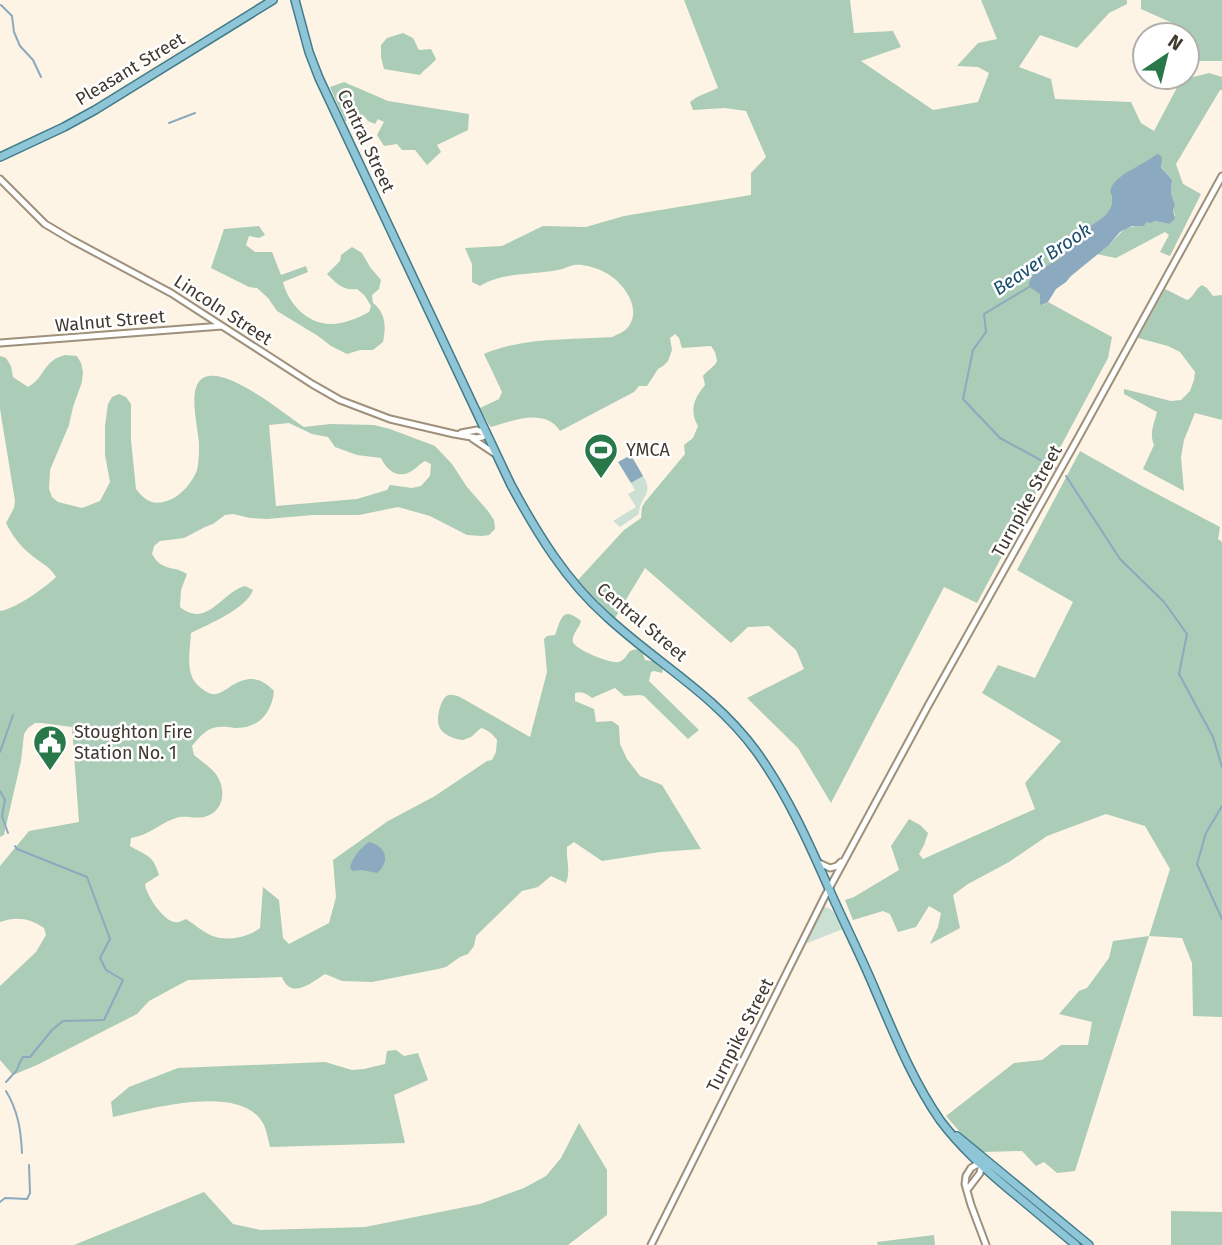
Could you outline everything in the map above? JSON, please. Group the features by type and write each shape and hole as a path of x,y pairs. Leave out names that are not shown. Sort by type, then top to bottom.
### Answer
{"main road":[{"name":"Pleasant Street","path":"0,158 95,110 273,0"},
{"name":"Central Street","path":"295,0 319,78 498,457 535,528 577,586 613,623 708,698 744,735 779,788 818,862 911,1070 935,1112 963,1148 1059,1226"},
{"path":"1059,1226 1076,1245"},
{"path":"1059,1226 1089,1245"}],"street":[{"name":"Turnpike Street","path":"651,1245 829,888 1222,176"},
{"name":"Lincoln Street","path":"0,179 44,224 158,285 340,400 390,419 470,438 498,457"},
{"name":"Walnut Street","path":"0,343 222,326"},
{"name":"Lincoln Street","path":"447,432 477,430 487,434"},
{"name":"Lincoln Street","path":"470,438 487,434"},
{"name":"Turnpike Street","path":"818,862 828,868 839,864 856,839"},
{"path":"983,1162 980,1173 967,1190 986,1245"}],"green space":[{"path":"684,0 850,0 854,33 893,31 901,47 861,61 933,110 978,102 989,73 978,67 957,66 978,43 997,39 981,0 1127,0 1127,4 1109,13 1077,48 1040,35 1019,67 1051,79 1055,99 1131,102 1141,123 1154,131 1175,91 1201,91 1201,75 1209,73 1222,77 1222,90 1176,164 1183,184 1201,194 1170,256 1160,252 1169,235 1165,232 1116,258 1096,254 1128,228 1155,221 1169,224 1175,215 1171,193 1172,180 1160,165 1149,161 1119,179 1111,190 1111,205 1106,214 1082,230 1059,260 1040,268 1040,294 1043,305 1048,302 1112,337 1108,358 977,603 944,587 831,803 798,748 747,698 804,669 796,650 769,626 748,627 731,643 645,568 615,618 578,580 624,530 641,518 645,502 685,454 684,445 693,438 698,426 693,410 705,385 703,376 717,361 711,346 682,348 675,334 670,338 672,350 668,361 658,369 647,386 639,386 634,392 560,431 546,419 537,418 518,419 491,427 480,408 499,399 502,392 484,354 530,342 612,337 629,326 633,309 627,293 615,279 584,265 498,278 480,286 472,282 472,264 465,248 502,246 543,226 586,227 624,216 751,195 751,173 766,157 746,111 725,108 693,110 690,102 718,88"},
{"path":"1141,0 1222,0 1222,61 1201,61 1201,21 1168,21 1141,9"},
{"path":"403,33 413,38 419,50 431,49 436,59 420,75 384,69 381,45 387,38"},
{"path":"344,82 388,101 469,114 468,130 437,145 441,152 427,165 415,150 402,150 397,144 384,146 377,135 384,122 378,119 375,124 364,116 345,121 330,87"},
{"path":"259,226 265,235 259,238 249,236 246,245 255,252 272,252 281,275 306,266 308,272 283,282 294,305 307,316 322,323 341,323 369,312 371,306 365,296 357,289 340,286 327,274 340,261 341,255 352,247 362,253 381,280 379,289 372,295 373,303 384,321 383,342 373,350 347,354 277,311 257,288 249,287 211,268 224,229"},
{"path":"1202,285 1213,296 1222,295 1222,420 1195,413 1184,440 1181,457 1184,491 1143,469 1154,445 1152,433 1157,412 1124,394 1124,389 1171,401 1181,400 1190,391 1195,372 1180,352 1138,338 1165,289 1187,300"},
{"path":"65,355 77,356 83,372 69,425 50,470 49,489 58,502 82,508 100,501 110,482 105,455 108,404 112,397 119,394 126,397 131,404 131,440 136,489 155,503 173,499 178,495 191,482 198,467 199,443 194,407 196,388 199,381 205,377 215,376 242,385 304,427 330,424 374,425 435,446 494,520 495,529 489,535 482,536 467,535 430,516 398,507 359,515 267,519 233,514 225,515 184,538 160,541 154,546 152,554 156,560 164,566 187,574 181,590 180,607 190,613 206,612 245,586 253,590 235,610 191,633 189,663 196,683 214,694 243,680 254,679 264,682 274,691 267,713 257,723 243,728 213,728 192,746 194,755 219,779 222,799 216,810 204,817 176,818 131,838 130,846 148,856 157,868 159,875 145,884 152,900 165,917 176,922 186,919 216,937 243,936 260,928 263,887 279,900 283,938 289,944 329,923 336,897 333,860 388,821 435,796 492,760 497,740 488,731 481,728 463,740 443,732 438,722 446,696 460,697 530,737 547,672 544,639 555,635 561,619 566,614 581,621 573,642 587,652 619,662 631,651 637,650 642,651 645,660 658,662 663,669 662,673 651,672 649,681 699,730 688,739 644,696 624,696 615,688 592,698 584,693 575,693 575,701 594,709 596,722 612,721 619,726 620,744 627,759 640,776 662,785 701,849 602,861 574,842 567,847 566,883 551,876 538,887 522,891 476,936 474,946 468,954 446,967 372,982 342,981 325,974 296,989 286,984 282,977 188,980 149,1001 137,1014 13,1075 0,1060 0,986 36,952 46,935 44,928 28,920 12,919 0,922 0,866 29,831 79,822 72,727 35,723 24,734 21,761 4,835 0,837 0,611 30,597 56,577 23,547 6,523 15,501 0,409 0,356 6,358 11,366 13,377 28,387 58,358","holes":["289,423 312,434 328,437 335,447 357,455 381,458 396,474 410,472 425,461 431,464 430,476 421,486 412,488 390,485 387,490 357,499 276,506 269,425"]},
{"path":"603,449 612,466 597,474 588,458"},
{"path":"1080,451 1220,527 1222,1017 1193,1016 1192,963 1182,938 1149,936 1170,869 1145,826 1106,814 1047,836 953,895 960,928 930,944 941,913 929,906 916,927 898,932 890,914 883,911 853,920 845,900 899,870 891,846 909,819 928,833 919,854 923,859 1035,809 1025,783 1061,741 982,693 998,665 1035,678 1073,602 1017,570"},
{"path":"643,476 647,491 639,514 620,527 613,521 636,507 628,494 635,490 631,483"},
{"path":"824,907 834,912 843,929 805,944 821,910"},
{"path":"1149,936 1075,1171 1057,1173 1044,1162 1036,1166 1022,1151 983,1152 946,1116 1014,1063 1042,1060 1061,1045 1088,1045 1092,1022 1059,1014 1079,991 1087,988 1109,958 1113,941"},
{"path":"396,1050 404,1056 418,1053 428,1080 394,1095 405,1143 270,1147 264,1125 253,1112 237,1104 217,1101 172,1105 113,1117 111,1102 129,1087 178,1068 325,1062 352,1070 385,1064 387,1051"},
{"path":"579,1123 607,1170 607,1215 568,1245 74,1245 204,1192 233,1224 261,1230 365,1227 480,1204 524,1188 546,1176 561,1158"},
{"path":"1171,1211 1222,1212 1222,1245 1171,1245"},
{"path":"934,1235 935,1245 878,1245 877,1242"}],"water":[{"path":"1157,154 1162,158 1161,167 1172,180 1175,219 1169,224 1147,222 1144,226 1132,226 1120,232 1109,245 1056,289 1048,302 1040,304 1040,294 1029,285 1033,276 1060,258 1082,230 1106,214 1111,205 1111,188 1120,177"},
{"path":"631,455 643,476 631,483 618,462"},
{"path":"369,842 383,850 384,864 377,873 353,871 350,868 355,857"}],"waterway":[{"path":"1,5 12,16 14,32 20,46 33,60 41,77"},
{"path":"169,123 195,113"},
{"name":"Beaver Brook","path":"1029,287 984,314 986,332 973,350 963,399 1000,438 1055,468"},
{"name":"Beaver Brook","path":"1066,476 1120,559 1164,602 1187,634 1179,674 1213,737 1222,767"},
{"path":"0,752 13,715"},
{"path":"0,791 5,800 2,816 8,833"},
{"name":"Beaver Brook","path":"1222,806 1206,833 1197,864 1222,919"},
{"path":"6,1082 17,1070 23,1057 30,1057 63,1021 104,1020 123,980 106,970 100,958 110,939 87,877 15,846"},
{"path":"6,1091 18,1121 22,1153"},
{"path":"0,1202 5,1198 27,1199 30,1193 29,1165"}],"place":[{"name":"YMCA","path":"601,480"},
{"name":"Stoughton Fire Station No. 1","path":"50,772"}]}
